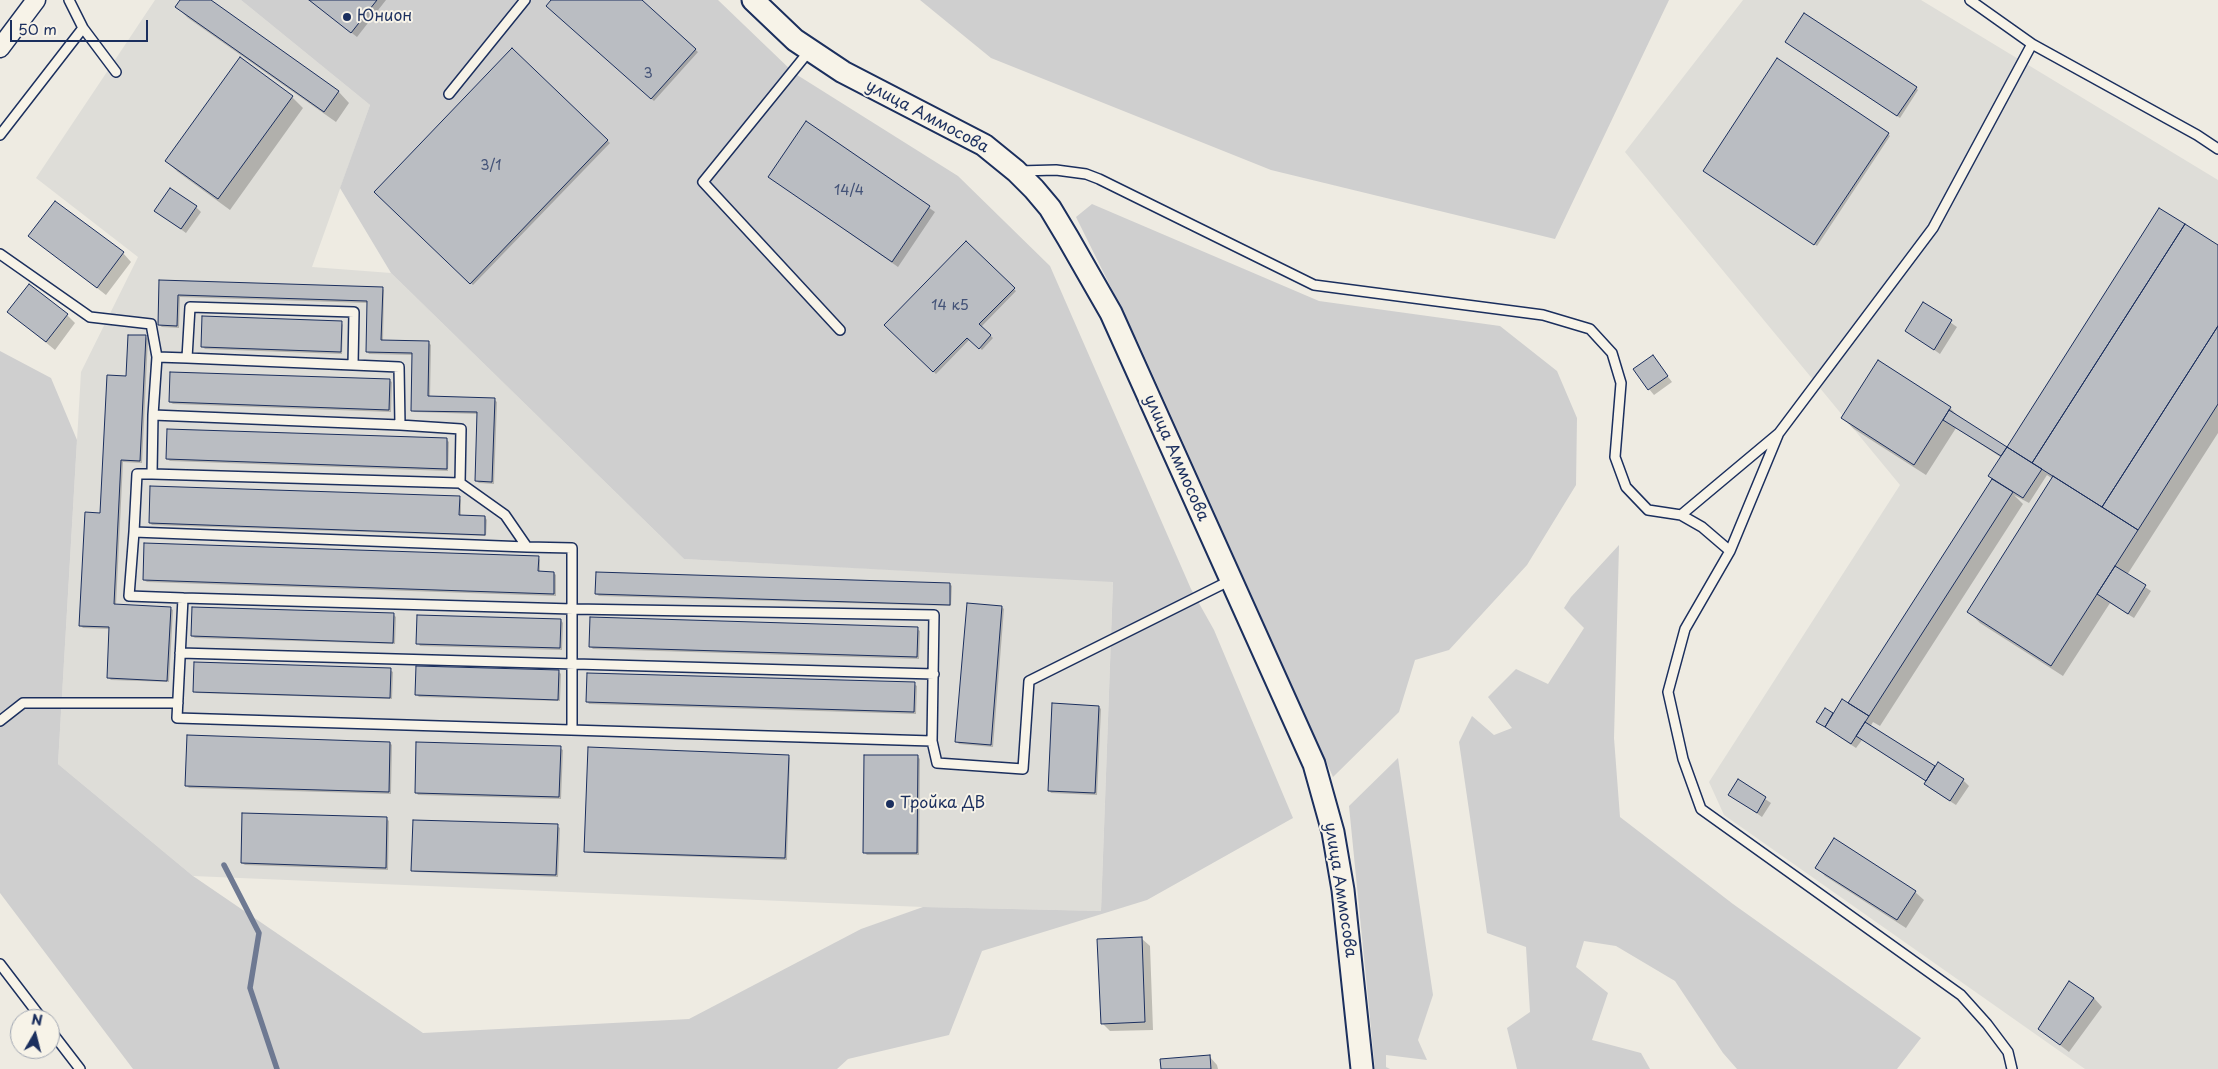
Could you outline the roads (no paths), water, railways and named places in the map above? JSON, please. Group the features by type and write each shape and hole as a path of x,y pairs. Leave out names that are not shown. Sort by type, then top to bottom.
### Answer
{"street":[{"path":"0,48 36,0"},
{"name":"улица Аммосова","path":"754,0 795,40 810,50 844,72 984,145 1016,171 1050,208 1111,313 1314,764 1333,832 1343,890 1362,1069"}],"lane":[{"path":"69,0 83,28 116,72"},
{"path":"449,94 525,0"},
{"path":"1970,0 2032,44 2198,135 2218,149"},
{"path":"0,135 83,28"},
{"path":"1681,515 1779,433 1933,228 2032,44"},
{"path":"810,50 703,182 840,330"},
{"path":"1016,171 1056,170 1086,174 1314,285 1543,315 1590,329 1612,353 1621,382 1615,457 1626,487 1648,510 1681,515 1702,527 1730,551"},
{"path":"0,254 90,317 151,324 157,357 153,415 152,474"},
{"path":"187,358 190,307 354,312 352,365"},
{"path":"157,357 399,367 400,426"},
{"path":"153,415 461,429 460,483"},
{"path":"1779,433 1730,551 1685,629 1668,692 1683,759 1701,809 1961,995 1987,1024 2008,1052 2012,1069"},
{"path":"527,547 505,515 460,483 137,474 129,596 573,609 934,614 932,741 937,763 1023,768 1029,681 1232,580"},
{"path":"134,532 572,548 574,664 572,730"},
{"path":"183,598 177,718 932,741"},
{"path":"180,654 934,674"},
{"path":"0,721 23,703 178,703"},
{"path":"0,964 34,1009"},
{"path":"60,1043 80,1069"}],"waterway":[{"path":"224,865 259,933 250,988 277,1069"}],"place":[{"name":"Юнион","path":"347,17"},
{"name":"Тройка ДВ","path":"890,804"}]}
